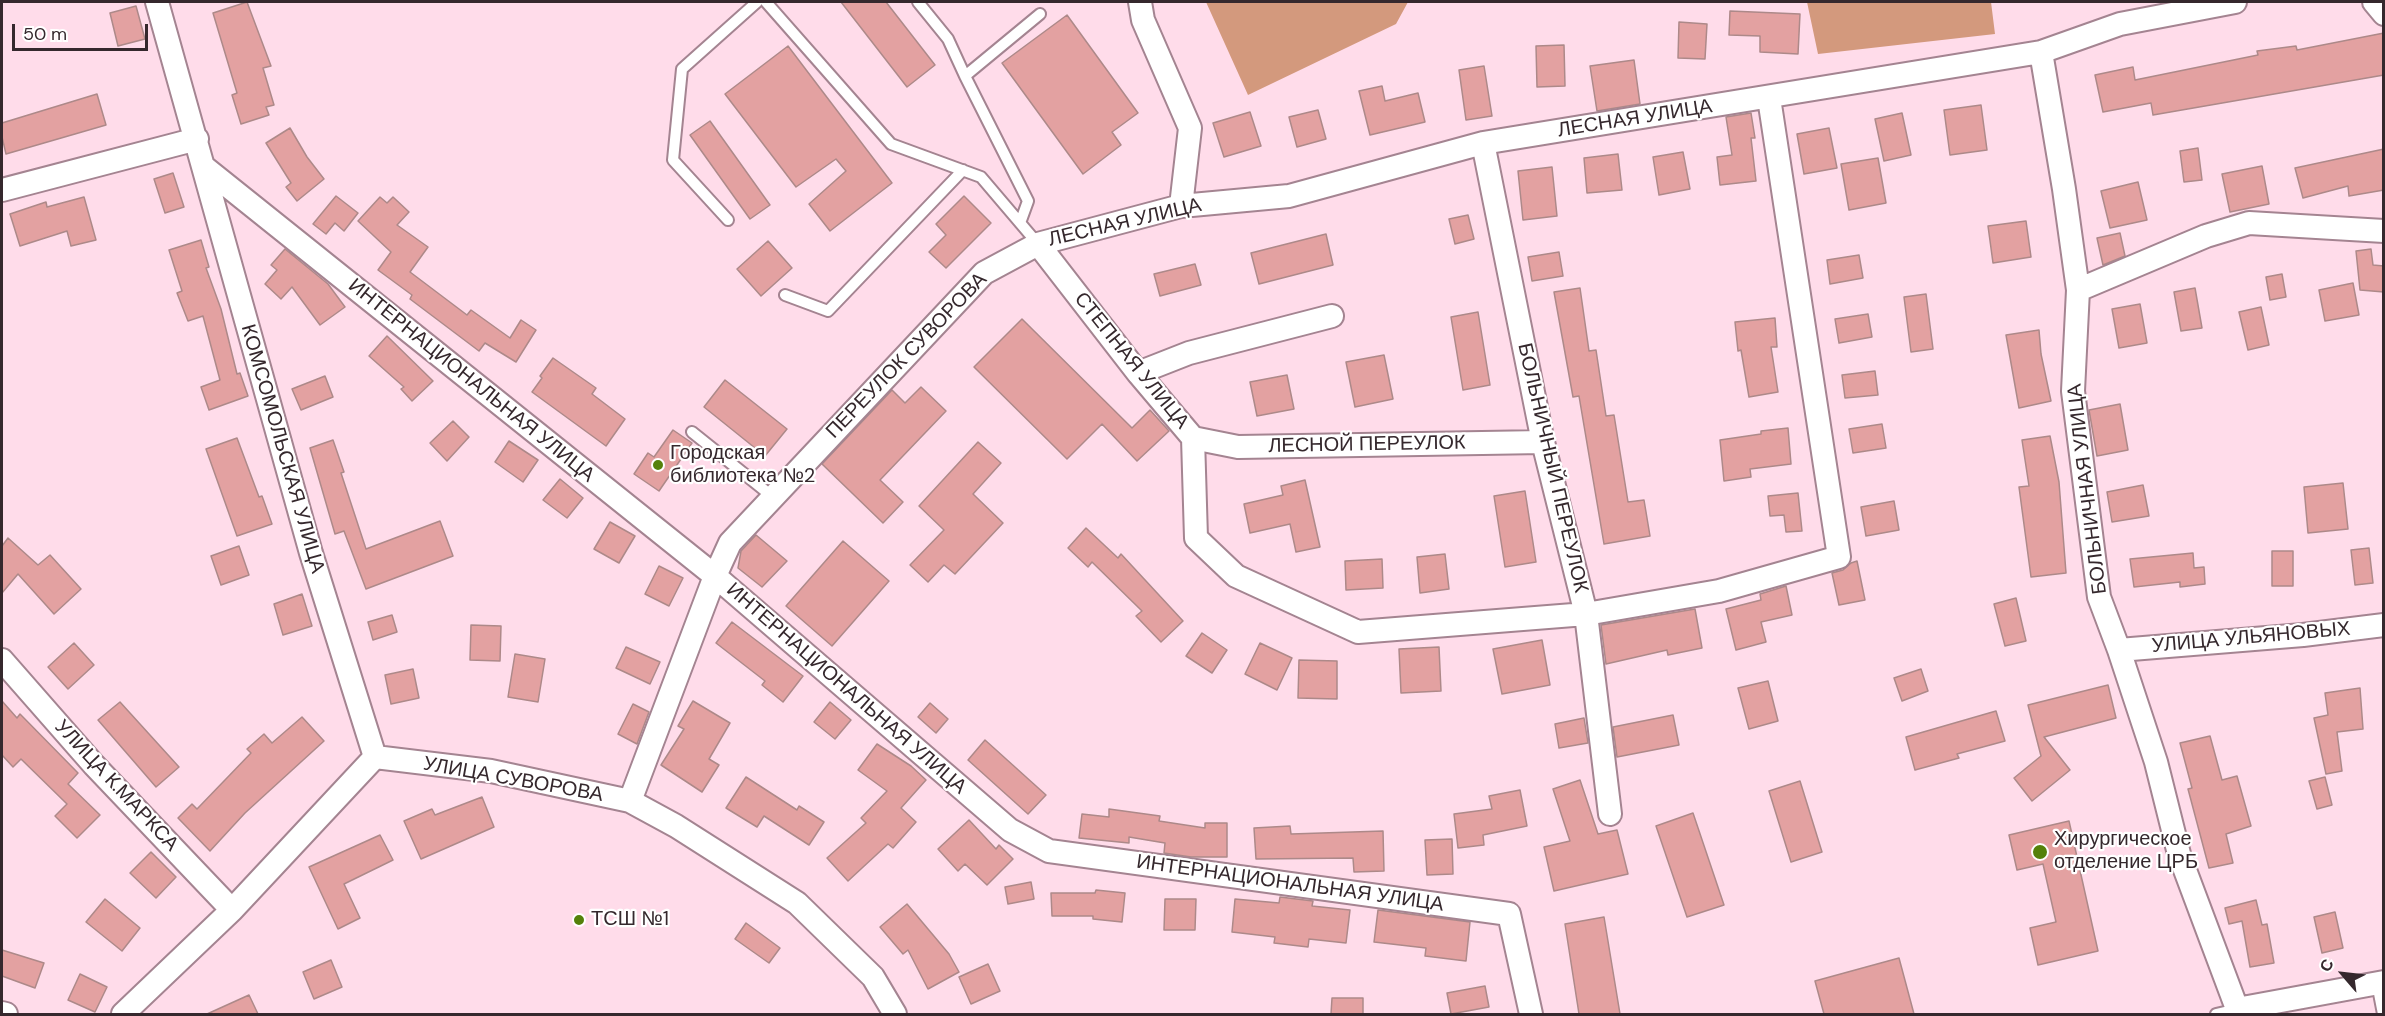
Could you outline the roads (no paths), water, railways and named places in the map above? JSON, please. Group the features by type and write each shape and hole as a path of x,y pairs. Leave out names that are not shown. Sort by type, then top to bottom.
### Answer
{"street":[{"path":"2,189 196,139 157,2"},
{"path":"1140,2 1143,20 1190,128 1181,206"},
{"name":"ЛЕСНАЯ УЛИЦА","path":"1038,244 1181,206 1288,196 1483,143 2041,52 2120,24 2235,2"},
{"path":"2374,2 2384,14"},
{"name":"БОЛЬНИЧНАЯ УЛИЦА","path":"2041,52 2078,290 2073,391 2099,597 2156,762 2179,854 2231,1013"},
{"name":"БОЛЬНИЧНЫЙ ПЕРЕУЛОК","path":"1483,143 1543,442 1586,614 1719,591 1839,557 1769,98"},
{"name":"КОМСОМОЛЬСКАЯ УЛИЦА","path":"196,139 311,553 375,757"},
{"name":"ИНТЕРНАЦИОНАЛЬНАЯ УЛИЦА","path":"204,167 715,576 1010,830 1049,851 1509,914 1531,1014"},
{"path":"2078,290 2206,236 2249,224 2384,231"},
{"name":"СТЕПНАЯ УЛИЦА","path":"1038,244 1193,438 1196,538 1236,576 1358,632 1586,614"},
{"name":"ПЕРЕУЛОК СУВОРОВА","path":"630,801 715,576 730,543 984,273 1038,244"},
{"path":"1138,372 1189,353 1332,316"},
{"name":"ЛЕСНОЙ ПЕРЕУЛОК","path":"1193,438 1238,447 1543,442"},
{"path":"1586,614 1610,814"},
{"name":"УЛИЦА УЛЬЯНОВЫХ","path":"2119,650 2384,626"},
{"name":"УЛИЦА К.МАРКСА","path":"2,660 94,765 232,910"},
{"path":"123,1014 232,910 375,757"},
{"name":"УЛИЦА СУВОРОВА","path":"375,757 490,771 630,801 676,826 797,903 873,977 895,1014"},
{"path":"2231,1013 2380,983"},
{"path":"2,1012 6,1014"}],"lane":[{"path":"728,220 673,160 682,69 756,2"},
{"path":"766,2 891,144 981,177 1038,244"},
{"path":"918,2 948,39 1028,201 1020,224"},
{"path":"965,76 1040,14"},
{"path":"785,296 828,311 963,170"},
{"path":"692,432 773,497"},
{"path":"2380,983 2383,1014"}],"place":[{"name":"Городская библиотека №2","path":"658,465"},
{"name":"Хирургическое отделение ЦРБ","path":"2040,852"},
{"name":"ТСШ №1","path":"579,920"}]}
